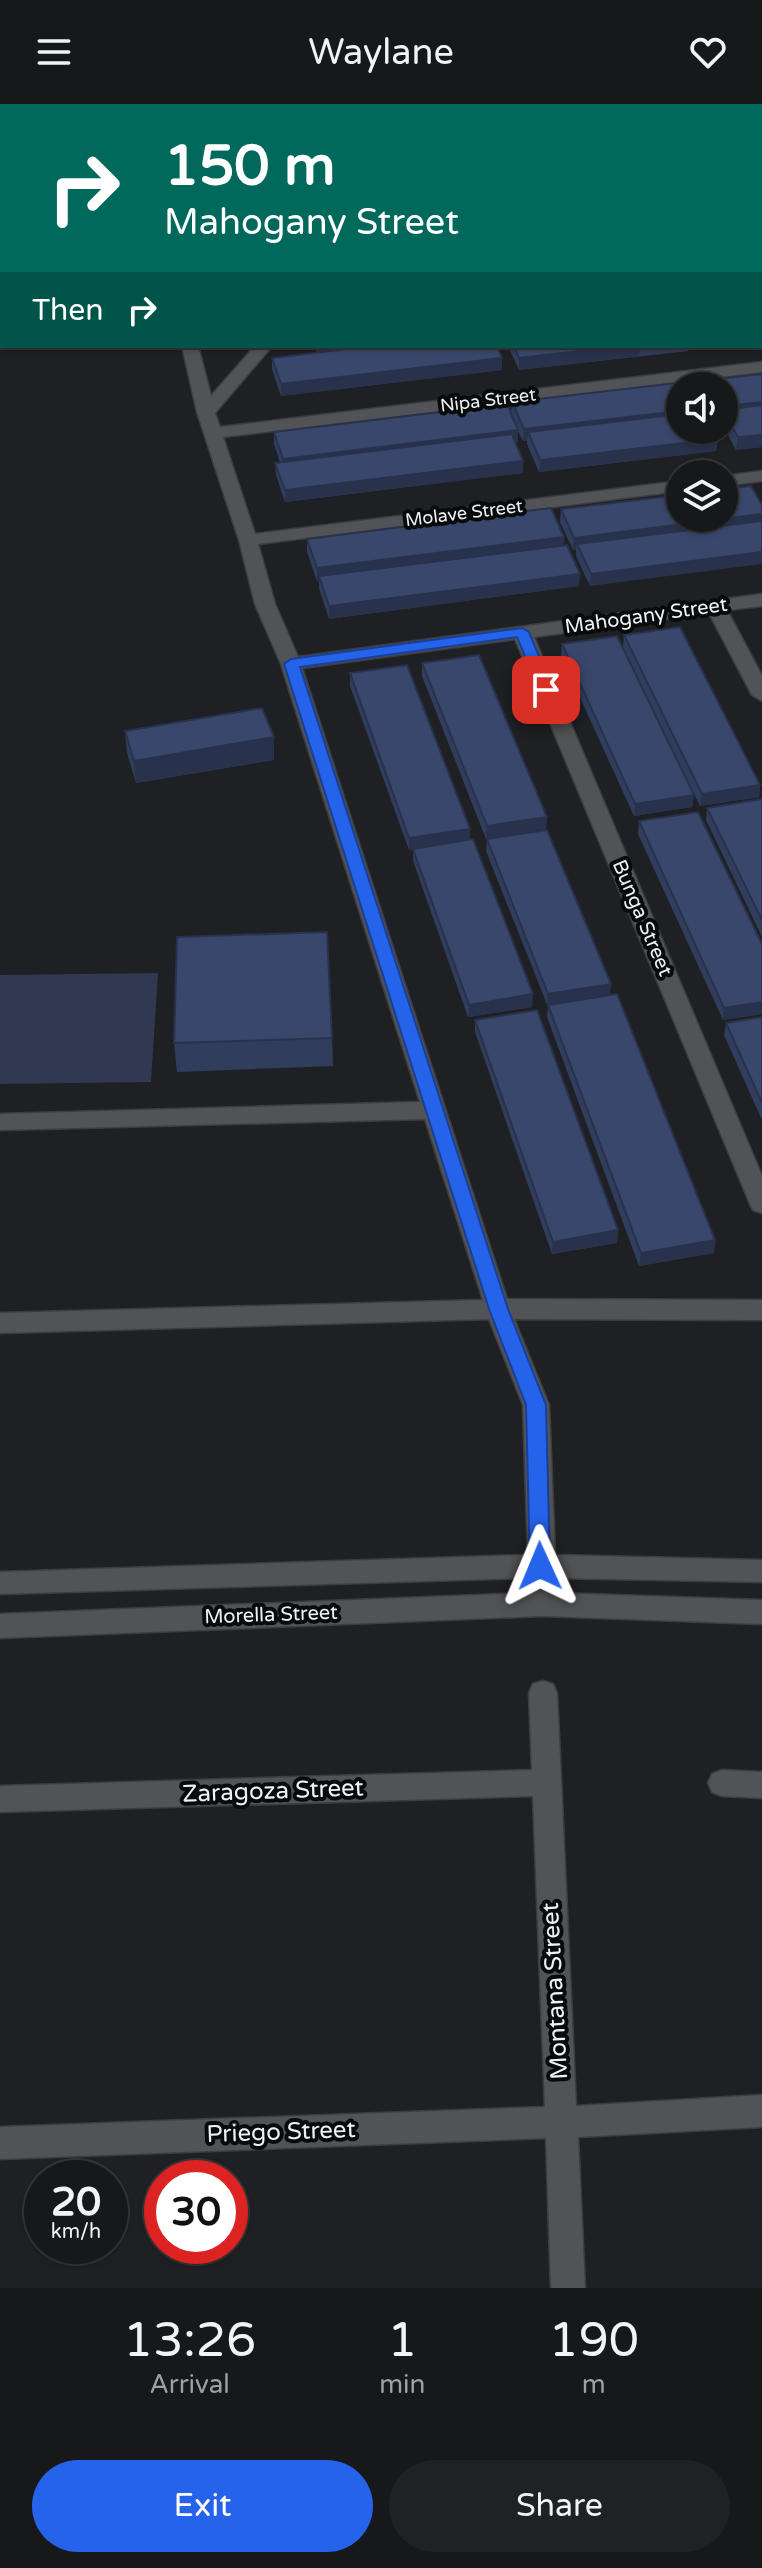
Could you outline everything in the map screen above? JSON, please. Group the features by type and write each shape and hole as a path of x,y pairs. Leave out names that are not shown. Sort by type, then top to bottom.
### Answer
{"street":[{"path":"190,348 209,422 248,540 265,604 291,664 498,1309 536,1405 543,1604"},
{"path":"209,422 263,348"},
{"name":"Nipa Street","path":"209,422 762,367"},
{"path":"738,479 762,476"},
{"name":"Molave Street","path":"248,540 666,488"},
{"name":"Mahogany Street","path":"291,664 762,600"},
{"path":"715,606 762,695"},
{"name":"Bunga Street","path":"522,632 762,1204"},
{"path":"0,1122 434,1110"},
{"path":"0,1323 498,1309 762,1310"},
{"name":"Morella Street","path":"0,1583 540,1566 762,1571"},
{"name":"Morella Street","path":"0,1626 543,1604 762,1612"},
{"name":"Montana Street","path":"543,1693 568,2288"},
{"name":"Zaragoza Street","path":"0,1799 546,1783"},
{"path":"722,1783 762,1785"},
{"name":"Priego Street","path":"0,2143 561,2122 762,2111"}],"shaded area":[{"path":"158,973 151,1082 0,1084 0,975"}],"building":[{"path":"355,348 498,348 502,358 281,384 272,358"},
{"path":"515,348 606,348 519,358"},
{"path":"762,374 762,402 738,405 738,377"},
{"path":"666,384 666,413 524,429 512,402"},
{"path":"507,404 518,430 283,459 274,432"},
{"path":"762,405 762,435 738,437 738,408"},
{"path":"666,416 666,444 676,444 540,460 528,432"},
{"path":"512,434 523,461 285,490 275,463"},
{"path":"751,486 762,505 762,514 738,517 738,487"},
{"path":"666,497 666,526 574,538 561,509"},
{"path":"551,508 564,537 317,568 307,539"},
{"path":"762,521 762,552 591,574 577,544 674,532 738,532 738,524"},
{"path":"567,545 580,574 329,606 319,576"},
{"path":"680,627 760,785 702,794 624,635"},
{"path":"617,636 694,795 635,804 562,644"},
{"path":"479,655 547,817 487,826 422,663"},
{"path":"407,665 470,829 409,838 350,673"},
{"path":"262,708 274,737 134,761 125,731"},
{"path":"762,799 762,920 707,808"},
{"path":"698,812 762,944 762,1002 724,1008 639,821"},
{"path":"547,830 611,984 548,994 487,839"},
{"path":"473,839 533,994 469,1005 413,849"},
{"path":"327,932 332,1038 174,1043 177,937"},
{"path":"617,994 715,1240 641,1253 548,1005"},
{"path":"537,1010 618,1230 553,1242 475,1020"},
{"path":"762,1017 762,1103 726,1023"}],"route":[{"path":"540,1566 536,1405 498,1309 291,664 522,632 546,690"}]}
